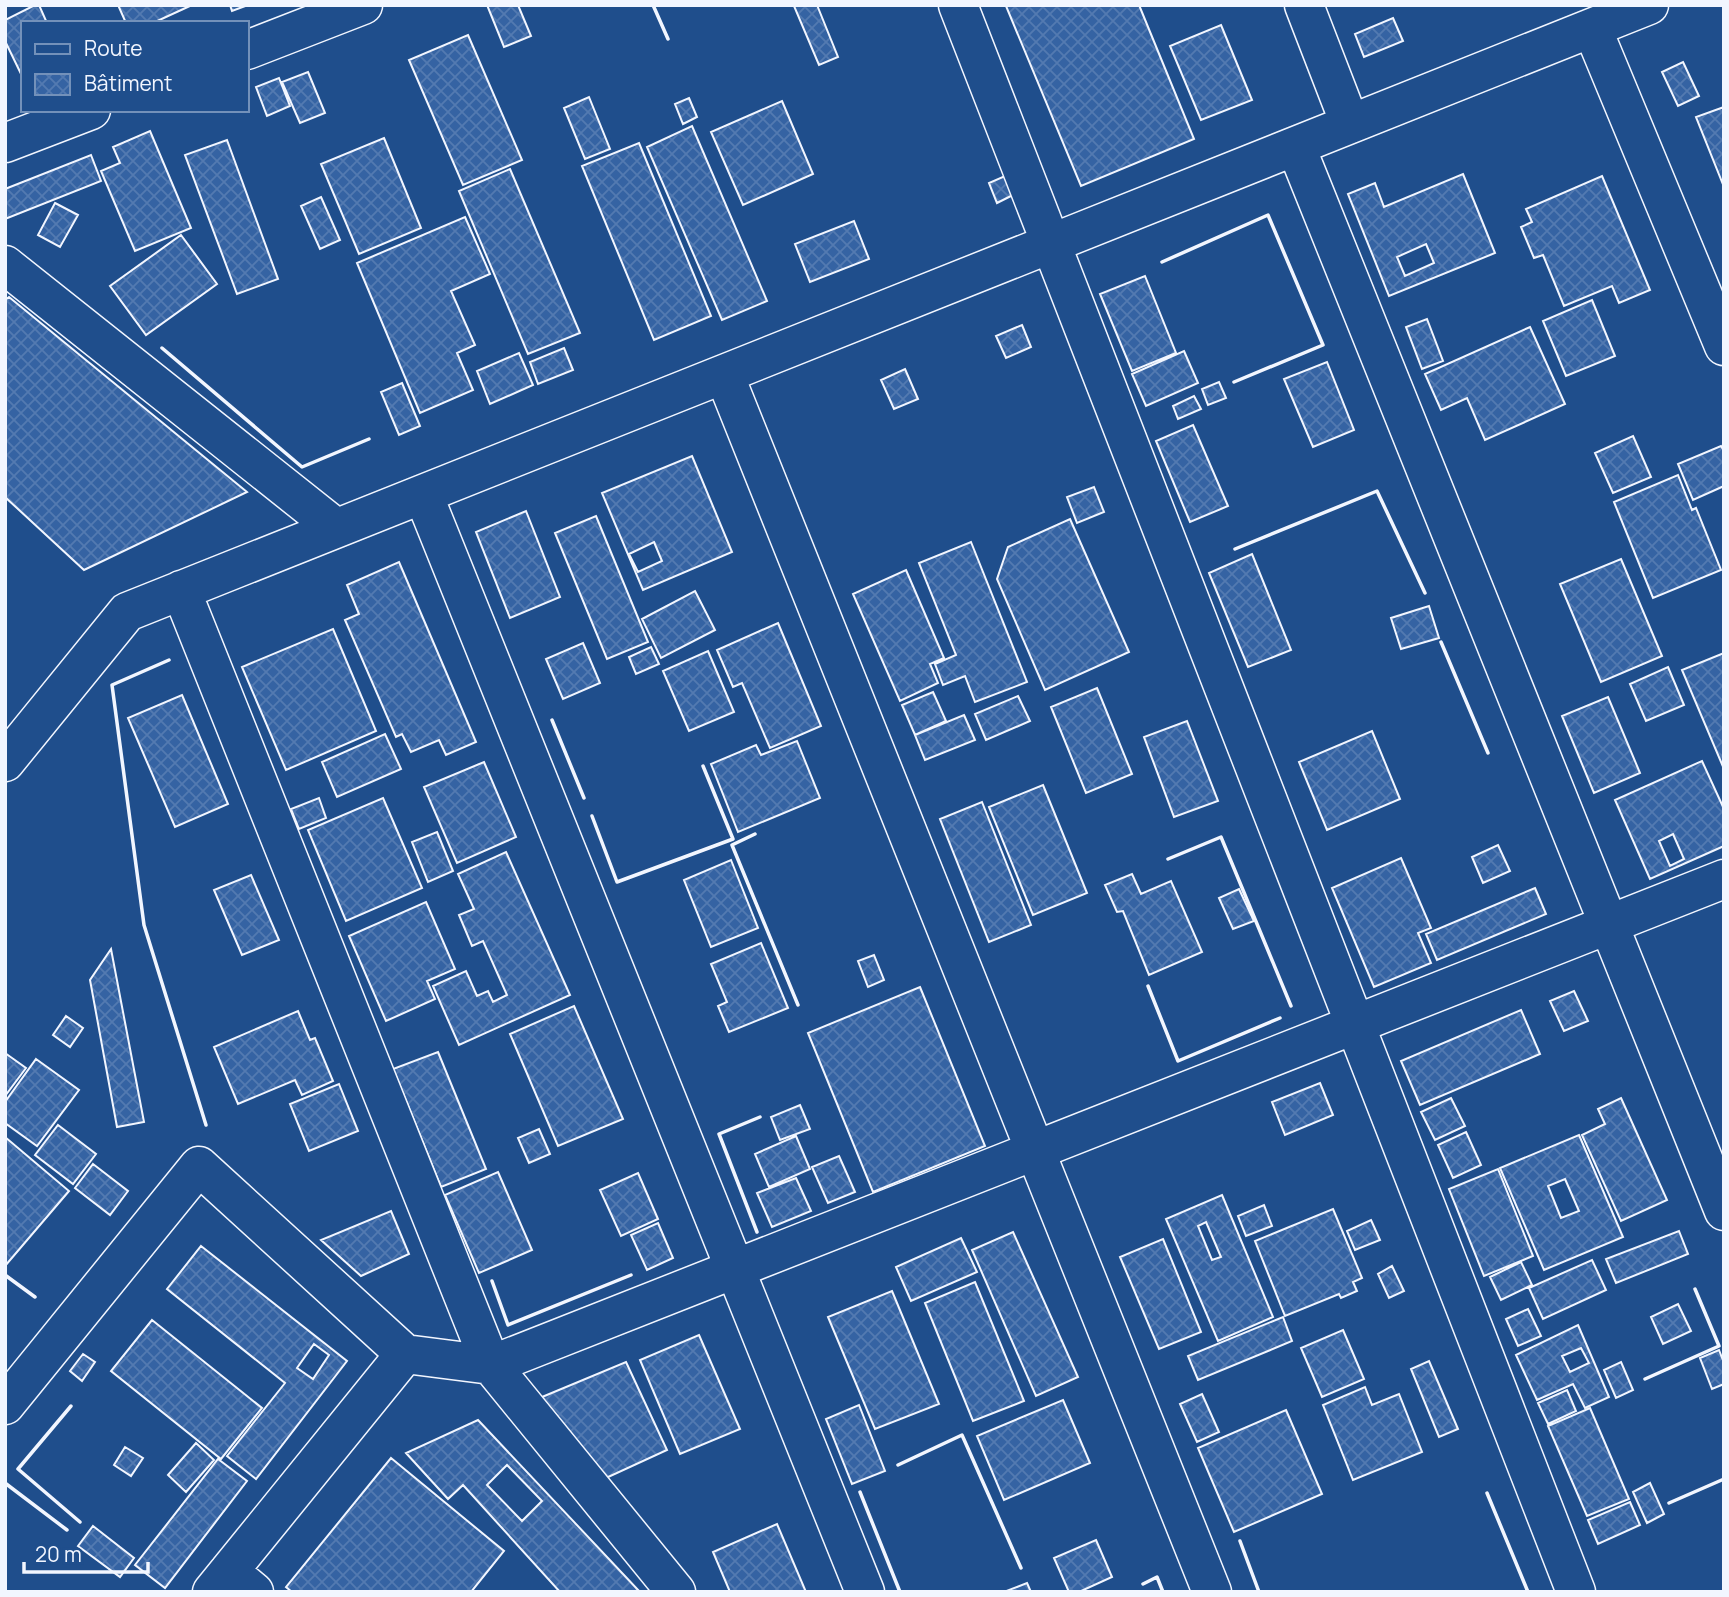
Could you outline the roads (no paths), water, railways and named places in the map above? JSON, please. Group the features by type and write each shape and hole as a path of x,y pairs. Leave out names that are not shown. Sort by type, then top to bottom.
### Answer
{"street":[{"path":"248,49 311,15 363,5"},
{"path":"958,5 1576,1592"},
{"path":"1304,5 1350,124"},
{"path":"5,762 127,612 1649,5"},
{"path":"1592,28 1724,345"},
{"path":"8,133 84,112"},
{"path":"1296,146 1724,1211"},
{"path":"5,265 336,528"},
{"path":"724,374 1212,1592"},
{"path":"423,494 865,1592"},
{"path":"181,590 491,1365 676,1592"},
{"path":"5,1405 198,1166 405,1354 491,1365 1724,879"},
{"path":"232,1585 405,1354"}]}
